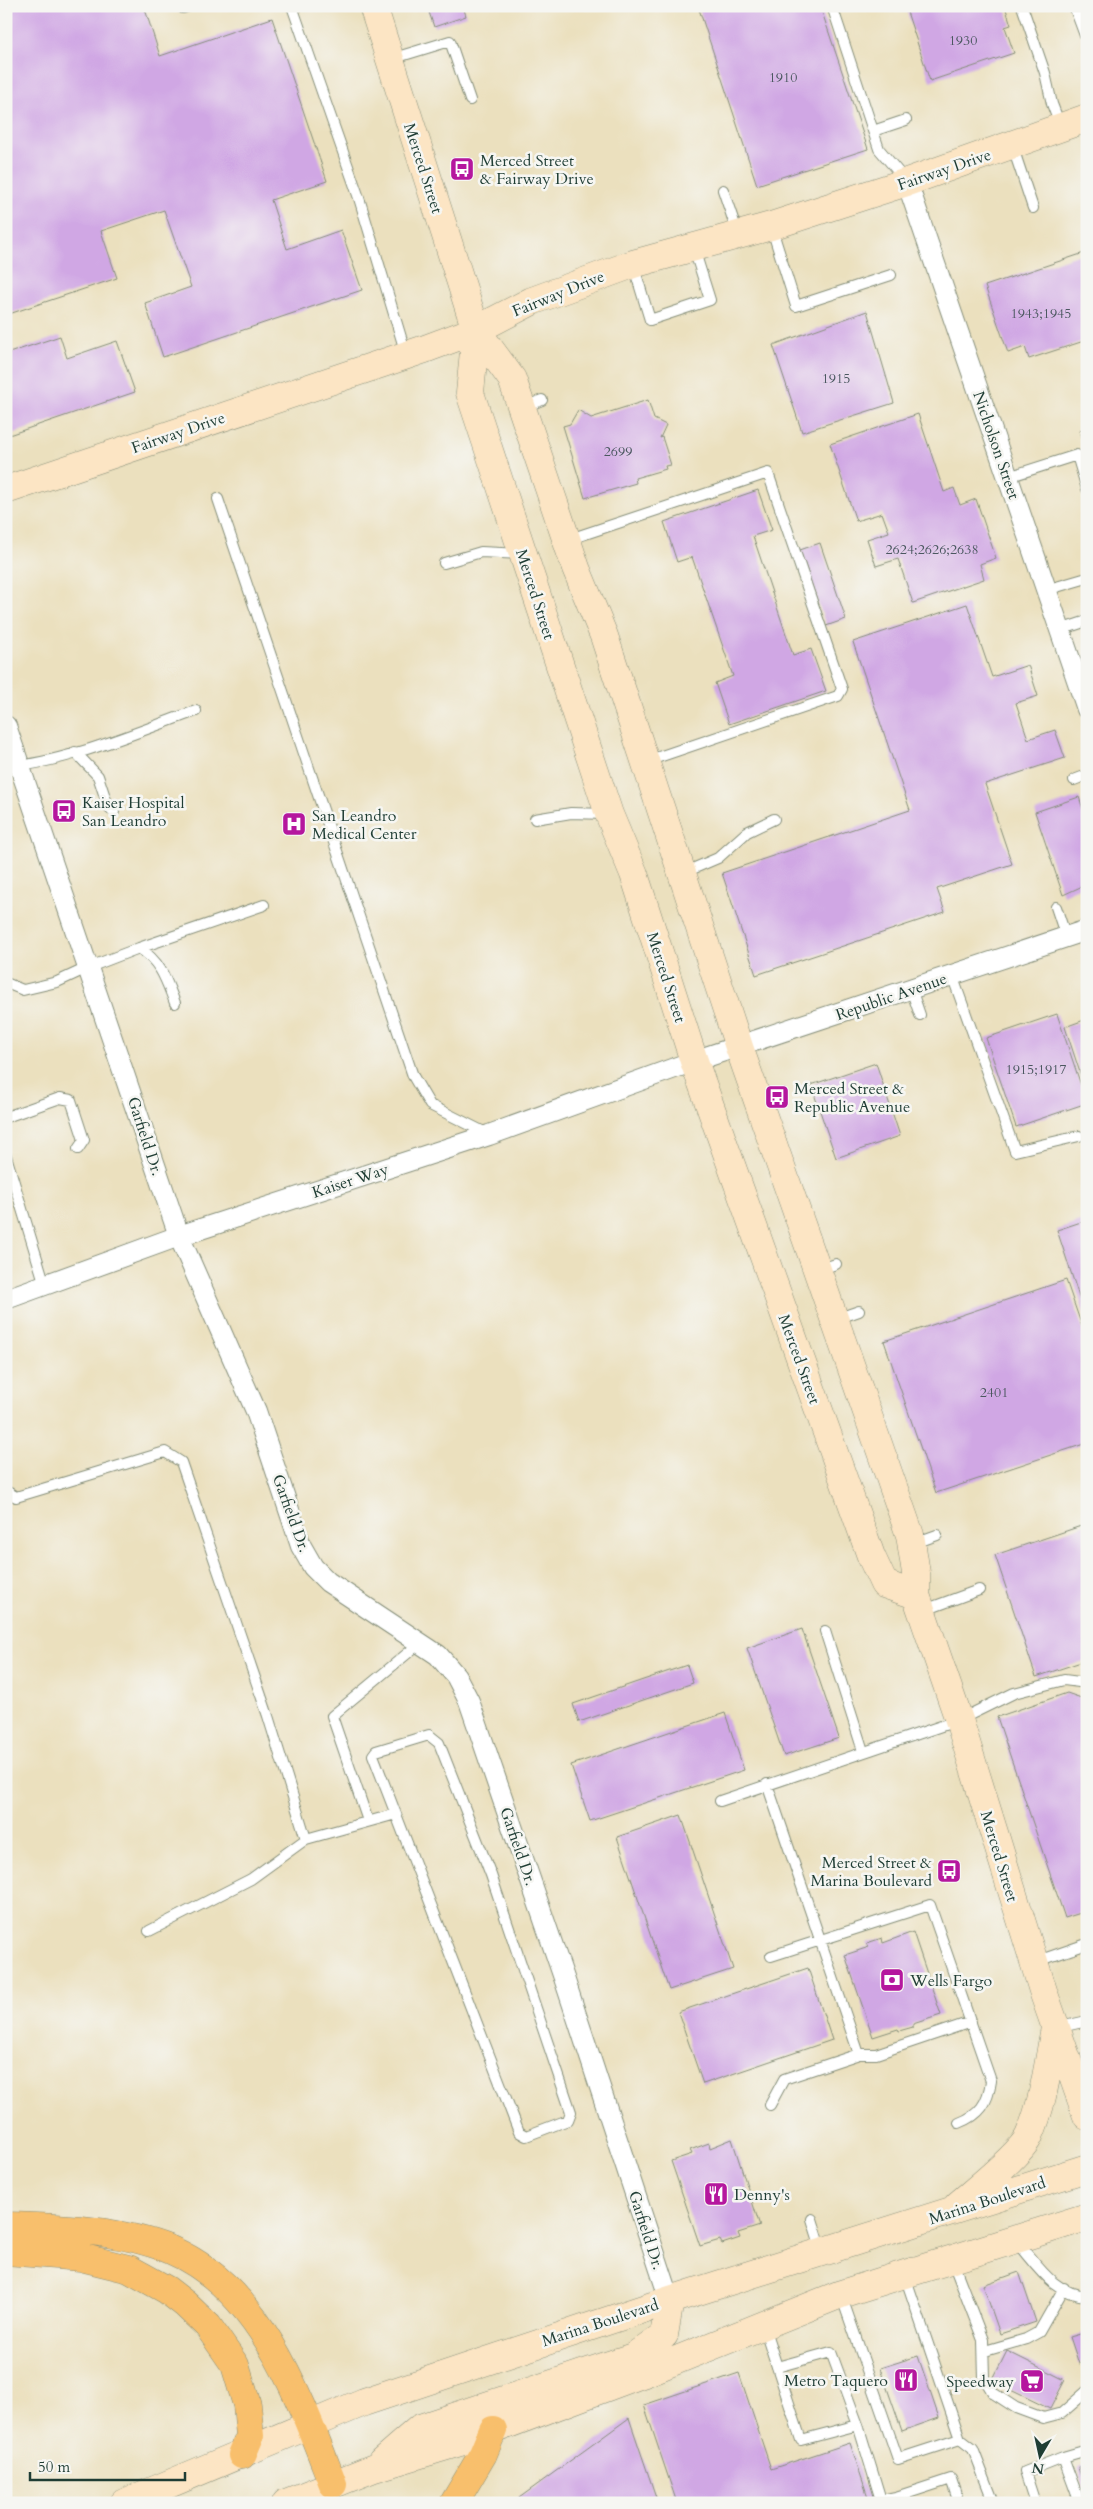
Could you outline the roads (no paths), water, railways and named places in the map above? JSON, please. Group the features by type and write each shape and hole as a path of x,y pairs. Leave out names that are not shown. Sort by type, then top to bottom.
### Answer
{"highway":[{"path":"6,2226 114,2234 172,2250 228,2288 251,2315 282,2363 310,2424 333,2484"},
{"path":"6,2251 80,2257 128,2269 167,2290 185,2304 208,2326 235,2364 247,2405 250,2436 242,2455"},
{"path":"454,2503 483,2454 493,2430"}],"street":[{"name":"Merced Street","path":"373,6 476,330 532,404 566,541 604,636 739,1047 847,1315 911,1544 919,1603 959,1720 1034,1962 1087,2116"},
{"name":"Fairway Drive","path":"6,490 476,330 532,301 633,264 771,226 907,182 1087,118"},
{"name":"Nicholson Street","path":"907,182 1087,709"},
{"name":"Merced Street","path":"476,330 470,393 609,814 634,874 694,1061 871,1556 884,1584 919,1603"},
{"name":"Garfield Dr.","path":"6,726 14,767 87,968 179,1236 256,1411 301,1546 313,1567 328,1582 438,1655 456,1676 469,1702 564,1978 670,2300"},
{"name":"Republic Avenue","path":"694,1061 1087,930"},
{"name":"Kaiser Way","path":"6,1299 179,1236 489,1134 694,1061"},
{"path":"1056,2028 1087,2060"},
{"path":"949,2213 1008,2160 1029,2138 1056,2028"},
{"name":"Marina Boulevard","path":"124,2503 242,2455 310,2424 402,2389 670,2300 1087,2168"},
{"path":"286,2503 374,2468 493,2430 642,2374 840,2294 1087,2218"},
{"path":"374,2468 420,2428 633,2357 664,2335 670,2300"}],"lane":[{"path":"182,6 189,6"},
{"path":"292,6 359,198 406,355"},
{"path":"832,6 879,149 907,182"},
{"path":"1022,6 1061,128"},
{"path":"1074,6 1087,41"},
{"path":"390,60 450,41 470,100"},
{"path":"873,131 906,120"},
{"path":"1012,145 1033,208"},
{"path":"723,190 739,236"},
{"path":"771,226 796,306 891,275"},
{"path":"633,264 650,320 710,300 693,248"},
{"path":"1008,477 1077,455 1087,489"},
{"path":"566,541 768,473 842,689 838,696 645,762"},
{"path":"218,499 413,1076 430,1105 489,1134"},
{"path":"444,562 481,552 522,554"},
{"path":"1046,590 1087,578"},
{"path":"1060,630 1087,621"},
{"path":"14,767 75,752 196,711"},
{"path":"75,752 98,776 108,806 114,812"},
{"path":"1074,780 1087,775"},
{"path":"535,819 571,813 609,814"},
{"path":"682,874 718,858 747,832 774,818"},
{"path":"6,984 23,990 34,989 57,982 139,948 264,905"},
{"path":"1056,907 1066,937"},
{"path":"139,948 151,956 161,967 175,1003"},
{"path":"952,975 1015,1151 1079,1136"},
{"path":"911,989 920,1015"},
{"path":"6,1117 60,1098 71,1100 84,1140 78,1150"},
{"path":"6,1156 45,1285"},
{"path":"6,1490 16,1497 165,1452 181,1462 268,1716 306,1838"},
{"path":"911,1544 937,1535"},
{"path":"919,1603 979,1590"},
{"path":"825,1631 863,1750"},
{"path":"368,1821 332,1716 420,1643"},
{"path":"720,1801 863,1750 959,1720 1014,1693 1064,1680 1087,1682"},
{"path":"429,1735 439,1743 491,1875 571,2112 568,2120 526,2136 519,2132 396,1814 373,1756 376,1751 429,1735"},
{"path":"767,1784 859,2054"},
{"path":"149,1932 252,1879 306,1838 396,1814"},
{"path":"771,1956 930,1905 986,2061 991,2081 986,2102 973,2117 959,2123"},
{"path":"1034,1962 1084,1945"},
{"path":"1056,2028 1087,2021"},
{"path":"770,2105 784,2079 859,2054 876,2054 971,2022"},
{"path":"812,2219 823,2252"},
{"path":"1016,2240 1047,2280 1077,2296 1087,2296"},
{"path":"952,2260 985,2351 984,2378 992,2393 1016,2408 1042,2418 1062,2413 1087,2391"},
{"path":"904,2275 960,2440 973,2449 994,2503"},
{"path":"985,2351 1026,2340 1039,2332 1064,2288"},
{"path":"840,2294 898,2460 960,2440"},
{"path":"764,2326 801,2440 858,2425"},
{"path":"777,2367 830,2352 858,2425 881,2500 897,2500 951,2479 959,2503"},
{"path":"1035,2503 1025,2472 1063,2456 1087,2450"},
{"path":"1063,2456 1080,2503"}],"place":[{"name":"Merced Street & Fairway Drive","path":"462,169"},
{"name":"Kaiser Hospital San Leandro","path":"64,811"},
{"name":"San Leandro Medical Center","path":"294,824"},
{"name":"Merced Street & Republic Avenue","path":"777,1097"},
{"name":"Merced Street & Marina Boulevard","path":"949,1871"},
{"name":"Wells Fargo","path":"892,1980"},
{"name":"Denny's","path":"716,2194"},
{"name":"Metro Taquero","path":"906,2380"},
{"name":"Speedway","path":"1032,2381"}]}
